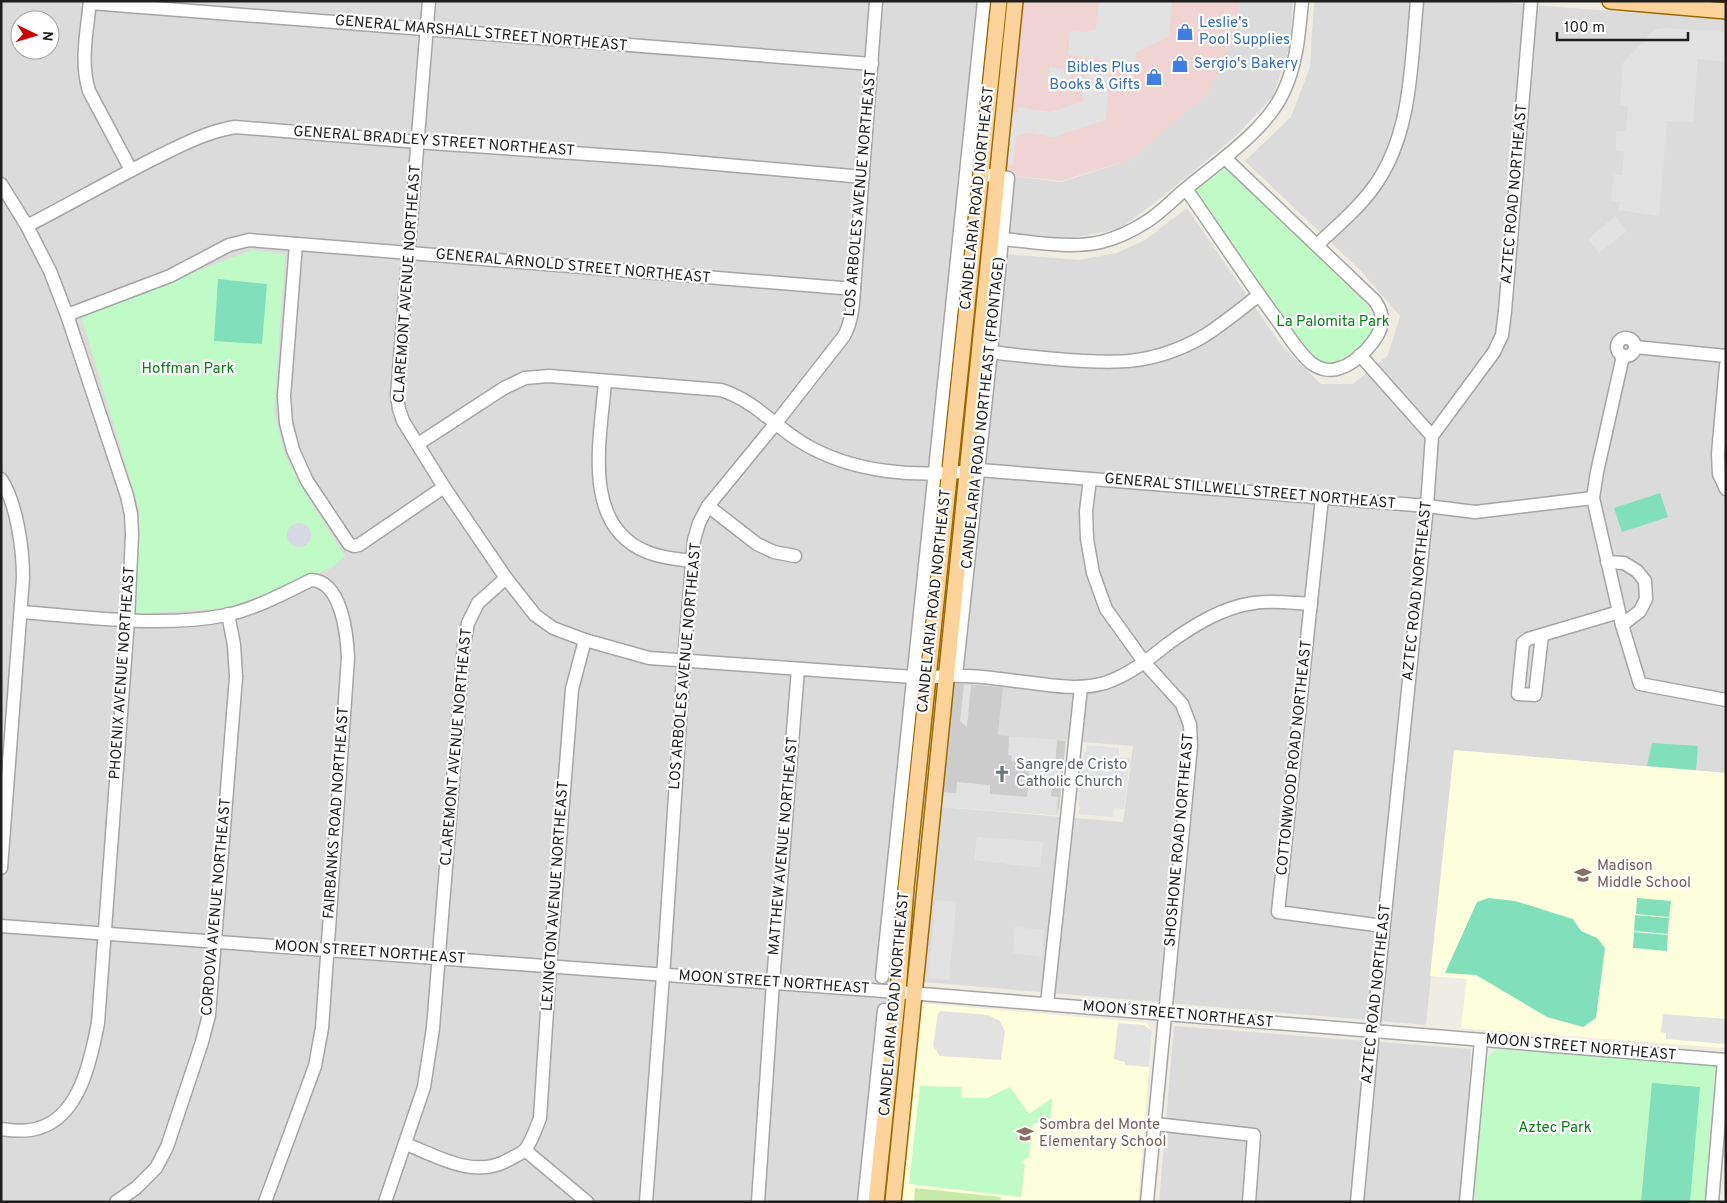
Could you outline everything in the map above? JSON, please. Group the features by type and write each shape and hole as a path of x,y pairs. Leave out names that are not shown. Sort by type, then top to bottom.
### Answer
{"main road":[{"name":"CANDELARIA ROAD NORTHEAST","path":"876,1202 898,992 920,678 942,473 980,174 999,1"},
{"name":"CANDELARIA ROAD NORTHEAST","path":"893,1202 924,888 951,675 972,471 996,176 1014,1"},
{"path":"1610,1 1726,11"}],"street":[{"name":"CLAREMONT AVENUE NORTHEAST","path":"385,1202 424,1087 434,1028 464,644 468,623 478,603 506,578 444,487 403,421 398,409 430,1"},
{"name":"LOS ARBOLES AVENUE NORTHEAST","path":"646,1202 684,661 692,561 699,523 708,506 776,423 844,336 849,326 852,315 876,1"},
{"path":"942,473 984,1"},
{"path":"1003,239 1071,245 1099,242 1122,235 1148,221 1225,158 1260,126 1273,111 1283,95 1292,72 1298,47 1302,1"},
{"path":"1317,245 1374,188 1386,167 1402,127 1406,106 1417,1"},
{"name":"AZTEC ROAD NORTHEAST","path":"1357,1202 1372,1030 1427,506 1432,436 1494,352 1502,335 1531,1"},
{"name":"GENERAL MARSHALL STREET NORTHEAST","path":"90,2 872,64"},
{"path":"90,2 84,66 89,91 131,170"},
{"name":"GENERAL BRADLEY STREET NORTHEAST","path":"27,226 201,135 234,127 659,159 863,178"},
{"path":"1186,189 1259,295 1312,364 1322,369 1340,369 1360,355 1372,344 1379,333 1382,321 1380,309 1375,300 1225,158"},
{"path":"980,174 996,176"},
{"name":"CANDELARIA ROAD NORTHEAST (FRONTAGE)","path":"972,471 991,352 1008,178 996,176"},
{"name":"PHOENIX AVENUE NORTHEAST","path":"1,184 27,226 50,271 67,315 129,505 132,535 128,620 105,933 98,1023 92,1051 76,1097 55,1120 40,1128 22,1131 1,1129"},
{"name":"GENERAL ARNOLD STREET NORTHEAST","path":"67,315 170,276 229,245 249,240 854,289"},
{"path":"296,244 284,396 286,422 293,450 307,481 349,544 354,546 444,487"},
{"path":"991,352 1101,363 1148,359 1178,349 1203,336 1259,295"},
{"path":"1726,356 1635,347 1629,338 1620,339 1616,348 1619,354 1623,356 1593,498 1622,625 1640,684 1726,700"},
{"path":"1360,355 1432,436"},
{"path":"1726,365 1718,454 1719,474 1726,489"},
{"name":"GENERAL STILLWELL STREET NORTHEAST","path":"418,444 504,388 525,378 549,376 721,390 749,402 800,441 827,456 848,464 868,468 942,473 972,471 1090,479 1427,506 1475,512 1593,498"},
{"path":"604,381 598,475 602,501 612,524 628,541 646,551 666,558 692,561"},
{"name":"SHOSHONE ROAD NORTHEAST","path":"1090,479 1086,511 1087,539 1093,573 1106,609 1144,662 1182,704 1190,725 1147,1202"},
{"path":"1,480 9,495 23,560 21,612 1,868"},
{"name":"COTTONWOOD ROAD NORTHEAST","path":"1322,498 1278,912 1383,926"},
{"path":"708,506 757,544 774,552 795,556"},
{"path":"1607,562 1624,563 1637,571 1645,581 1646,598 1640,611 1622,625"},
{"path":"506,578 535,615 553,628 585,640 649,658 920,678 951,675 1081,687 1104,683 1126,675 1203,620 1236,607 1254,603 1275,602 1311,604"},
{"name":"FAIRBANKS ROAD NORTHEAST","path":"228,614 273,599 312,580 318,580 324,584 334,597 342,614 346,632 348,658 322,1028 314,1066 265,1202"},
{"path":"21,612 170,622 228,614"},
{"path":"1542,635 1619,612"},
{"name":"CORDOVA AVENUE NORTHEAST","path":"116,1202 136,1188 156,1168 167,1147 202,1042 209,1015 236,677 234,645 228,614"},
{"name":"LEXINGTON AVENUE NORTHEAST","path":"524,1150 535,1133 540,1118 572,689 585,640"},
{"name":"MATTHEW AVENUE NORTHEAST","path":"758,1202 773,982 798,669"},
{"path":"882,977 920,678"},
{"path":"1047,1004 1081,687"},
{"name":"MOON STREET NORTHEAST","path":"1,926 773,982 1725,1060"},
{"path":"864,1202 884,1010"},
{"path":"1466,1202 1480,1040"},
{"path":"1712,1202 1725,1060"},
{"path":"1155,1124 1254,1135 1249,1202"},
{"path":"406,1144 461,1166 474,1168 490,1168 524,1150 588,1202"}],"shaded area":[{"path":"1,1 988,1 910,756 889,1009 870,1202 1,1202"},
{"path":"1023,1 1240,1 1237,32 1208,93 1130,160 1061,181 1003,175"},
{"path":"1099,1 1172,1 1169,35 1136,52 1134,70 1103,69 1103,59 1068,55 1070,31 1085,32 1096,29"},
{"path":"1240,1 1293,1 1290,45 1273,96 1236,136 1156,202 1119,229 1072,238 997,234 1003,175 1061,182 1130,160 1237,32"},
{"path":"1314,1 1484,1 1726,20 1726,773 1454,751 1426,1025 924,982 941,807 1123,822 1133,746 998,735 1004,673 952,668 997,253 1078,260 1117,253 1145,240 1187,208 1281,345 1321,384 1353,384 1388,355 1400,316 1362,272 1245,161 1291,117 1310,67"},
{"path":"1664,28 1726,32 1726,62 1698,59 1693,122 1667,121 1659,216 1618,210 1620,202 1611,201 1614,175 1622,175 1624,152 1616,151 1616,131 1626,131 1628,107 1620,105 1623,63 1654,30"},
{"path":"1049,67 1071,70 1070,78 1060,81 1061,85 1048,83"},
{"path":"1092,73 1109,74 1106,120 1054,137 1026,133 1016,136 1013,165 1006,164 1011,112 1020,113 1017,107 1051,112 1084,101 1078,80"},
{"path":"1615,216 1627,231 1599,253 1588,239"},
{"path":"299,523 304,524 310,530 310,540 304,546 299,547 294,546 288,540 287,535 288,530 294,524"},
{"name":"Sangre de Cristo Catholic Church","path":"954,683 1003,687 998,735 1066,741 1057,815 938,806 952,685"},
{"path":"964,684 971,685 967,727 960,721"},
{"path":"1009,736 1057,740 1055,767 1062,767 1061,786 1052,785 1051,796 1058,797 1057,815 942,807 943,792 956,793 957,782 990,785 990,794 1027,797 1030,764 1011,761 1012,756 1008,755"},
{"path":"1087,745 1119,748 1119,758 1130,758 1124,809 1114,808 1113,817 1079,814 1080,807 1078,805 1084,753 1086,752"},
{"name":"Madison Middle School","path":"1454,750 1726,773 1726,1048 1461,1028 1467,979 1430,976"},
{"path":"977,837 1043,842 1040,868 974,860"},
{"path":"936,900 955,902 956,904 949,980 928,978"},
{"path":"1015,927 1044,930 1042,957 1013,953"},
{"name":"Sombra del Monte Elementary School","path":"919,1003 1147,1023 1152,1032 1138,1202 899,1202"},
{"path":"941,1011 988,1015 1000,1021 1005,1031 1001,1060 940,1056 933,1046 938,1013"},
{"path":"1663,1014 1726,1019 1726,1044 1666,1039 1666,1033 1661,1032"},
{"path":"1118,1023 1144,1025 1152,1031 1149,1067 1125,1065 1125,1062 1114,1059"},
{"path":"1174,1026 1471,1049 1463,1202 1159,1202"}],"green space":[{"name":"La Palomita Park","path":"1223,166 1228,168 1368,306 1373,323 1371,334 1362,345 1343,360 1329,364 1313,358 1197,195 1196,190"},
{"name":"Hoffman Park","path":"252,250 285,254 274,412 285,455 305,493 345,556 331,568 228,608 136,614 139,509 81,316"},
{"path":"218,279 267,284 262,344 214,341"},
{"path":"1660,493 1668,517 1622,532 1614,508"},
{"path":"1652,743 1698,746 1696,770 1647,766"},
{"path":"1489,898 1515,901 1573,919 1581,931 1597,938 1605,948 1596,1018 1583,1027 1547,1017 1476,975 1445,973 1477,902"},
{"path":"1637,898 1671,901 1669,917 1636,914"},
{"path":"1635,915 1669,918 1668,934 1634,931"},
{"path":"1634,932 1668,935 1667,951 1633,948"},
{"name":"Aztec Park","path":"1497,1049 1715,1066 1705,1202 1476,1202 1474,1194 1485,1059"},
{"path":"1652,1083 1700,1087 1690,1202 1641,1202"},
{"path":"920,1086 962,1087 961,1098 987,1098 1010,1087 1029,1114 1052,1098 1050,1124 1033,1123 1029,1157 1020,1163 1025,1164 1021,1197 909,1184"},
{"path":"915,1188 1001,1197 1000,1202 914,1202"}],"place":[{"name":"Leslie's Pool Supplies","path":"1185,32"},
{"name":"Sergio's Bakery","path":"1180,64"},
{"name":"Bibles Plus Books & Gifts","path":"1154,77"},
{"name":"Sangre de Cristo Catholic Church","path":"1002,774"},
{"name":"Madison Middle School","path":"1583,875"},
{"name":"Sombra del Monte Elementary School","path":"1025,1134"}]}
